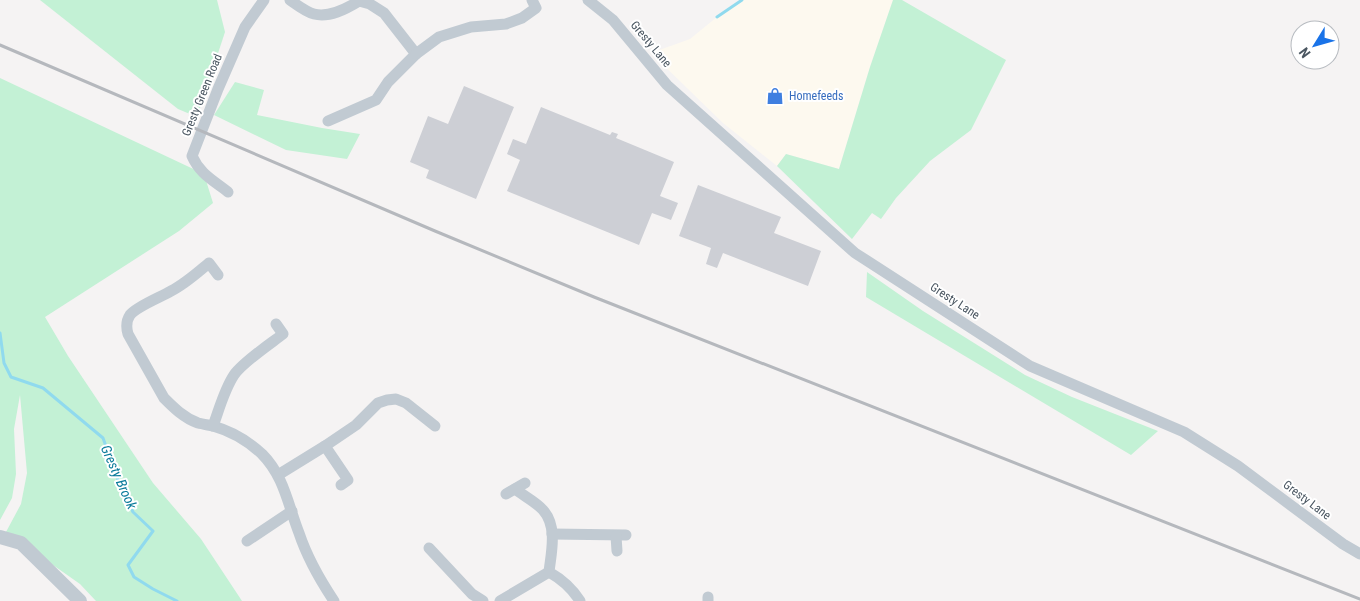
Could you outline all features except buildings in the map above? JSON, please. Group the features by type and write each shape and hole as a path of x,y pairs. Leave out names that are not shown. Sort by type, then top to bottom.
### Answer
{"street":[{"name":"Gresty Green Road","path":"228,192 204,174 196,165 192,156 245,27 264,0"},
{"path":"290,0 314,14 332,14 349,7 359,0 370,4 384,14 416,54"},
{"path":"328,121 376,100 388,82 416,54 439,37 471,27 506,24 522,18 536,8 532,0"},
{"name":"Gresty Lane","path":"588,0 613,20 667,85 855,253 1030,366 1184,432 1238,466 1343,544 1360,554"},
{"path":"202,252 218,275"},
{"path":"209,263 188,281 132,313 127,320 126,329 141,360 164,398 176,410 197,422 235,435 253,446 271,464 278,475 306,551 334,601"},
{"path":"213,426 226,390 235,374 249,361 286,339 276,324"},
{"path":"278,475 356,425 378,403 386,400 396,399 406,403 435,426"},
{"path":"325,446 348,480"},
{"path":"525,483 510,492 544,511 550,522 552,534 550,572"},
{"path":"247,541 292,510"},
{"path":"552,534 621,536 617,552"},
{"path":"0,537 20,542 80,601"},
{"path":"429,548 472,594 483,601"},
{"path":"500,601 550,572"},
{"path":"550,572 568,585 580,601"}],"shaded area":[{"path":"742,0 893,0 870,67 839,169 786,154 777,166 723,123 651,53 690,39"}],"green space":[{"path":"40,0 217,0 225,32 197,117 178,109"},
{"path":"893,0 902,0 1006,60 971,130 930,161 896,198 881,219 872,213 852,239 777,166 786,154 839,169 870,67"},
{"path":"0,78 204,174 213,203 179,231 45,317 68,356 153,483 201,539 242,601 96,601 80,584 6,532 21,504 27,473 20,395 14,429 16,474 12,498 0,520"},
{"path":"235,82 264,90 257,115 360,134 347,159 286,150 214,115"},
{"path":"867,272 923,311 1025,375 1072,397 1158,431 1131,455 866,297"}],"waterway":[{"path":"717,17 742,0"},
{"name":"Gresty Brook","path":"0,333 4,363 11,377 43,388 103,438 118,480 133,512 153,531 128,565 134,577 177,601"}],"railway":[{"path":"0,45 594,297 1360,599"}],"place":[{"name":"Homefeeds","path":"775,96"}]}
